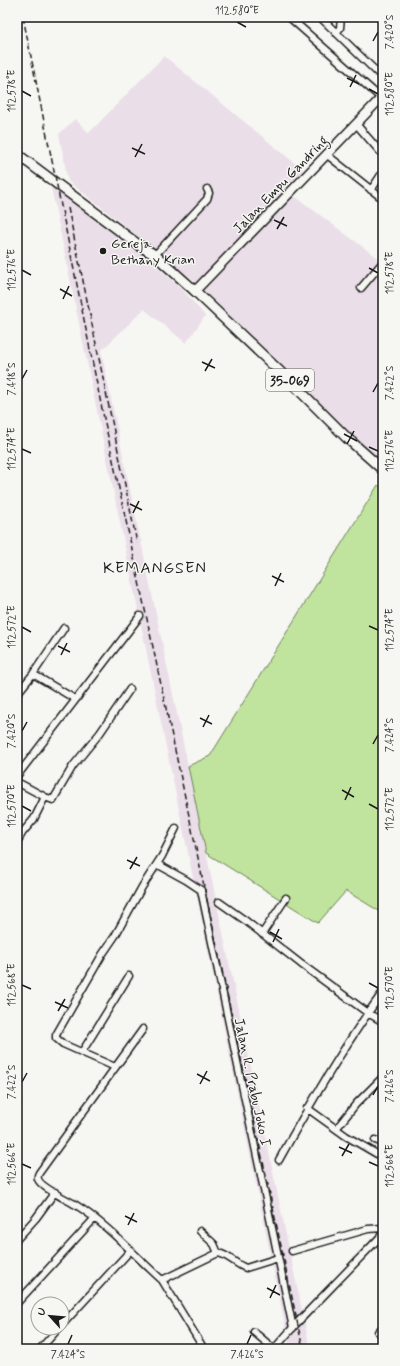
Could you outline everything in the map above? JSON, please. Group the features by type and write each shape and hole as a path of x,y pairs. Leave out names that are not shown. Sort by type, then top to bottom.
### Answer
{"main road":[{"name":"Jalan Empu Gandring","path":"195,291 382,97"},
{"name":"35-069","path":"17,149 111,217 141,241 153,254 195,291 294,385 347,438 383,470"},
{"name":"35-069","path":"17,154 140,246 153,254"}],"street":[{"path":"289,17 382,97"},
{"path":"320,17 383,78"},
{"path":"336,33 340,28 341,17"},
{"path":"356,124 383,154"},
{"path":"326,154 383,199"},
{"path":"372,190 383,172"},
{"path":"153,254 207,199 209,193 207,189"},
{"path":"361,288 383,262"},
{"path":"17,776 140,616"},
{"path":"17,694 33,674 64,628"},
{"path":"33,674 75,699"},
{"path":"17,782 45,797 52,800 54,799 74,766 100,733 130,689"},
{"path":"17,842 34,819 45,797"},
{"path":"115,1067 63,1044 56,1038 56,1035 157,864 176,828"},
{"name":"Jalan R. Prabu Joko I","path":"157,864 201,890 293,1328"},
{"path":"262,934 286,898"},
{"path":"219,902 246,920 301,964 368,1013 383,1022"},
{"path":"82,1052 130,976"},
{"path":"279,1160 307,1108 383,992"},
{"path":"142,1029 38,1174 38,1178 41,1183 76,1204 108,1228 130,1251 162,1280 204,1349"},
{"path":"336,1129 356,1104 383,1077"},
{"path":"307,1108 336,1129 377,1154"},
{"path":"375,1140 383,1143"},
{"path":"17,1239 36,1218 55,1192"},
{"path":"17,1303 94,1219"},
{"path":"292,1251 368,1229 383,1228"},
{"path":"200,1231 214,1244 218,1253"},
{"path":"254,1332 274,1349 363,1255 382,1238"},
{"path":"70,1316 130,1251"},
{"path":"162,1280 218,1253 229,1257 246,1268 278,1258"},
{"path":"378,1332 383,1327"},
{"path":"40,1349 52,1336"}],"shaded area":[{"path":"164,56 303,170 285,189 383,262 383,464 358,443 192,279 68,181 59,134 75,119 89,133"},
{"path":"50,182 139,251 183,290 205,316 186,343 144,309 101,351 310,1349 290,1349"}],"green space":[{"path":"378,485 383,489 383,906 379,911 346,891 318,923 206,853 188,766 210,756"}],"railway":[{"path":"23,17 101,404 303,1349"},
{"path":"68,208 137,543"}],"place":[{"name":"Gereja Bethany Krian","path":"103,251"}],"district":[{"name":"KEMANGSEN","path":"155,567"}]}
